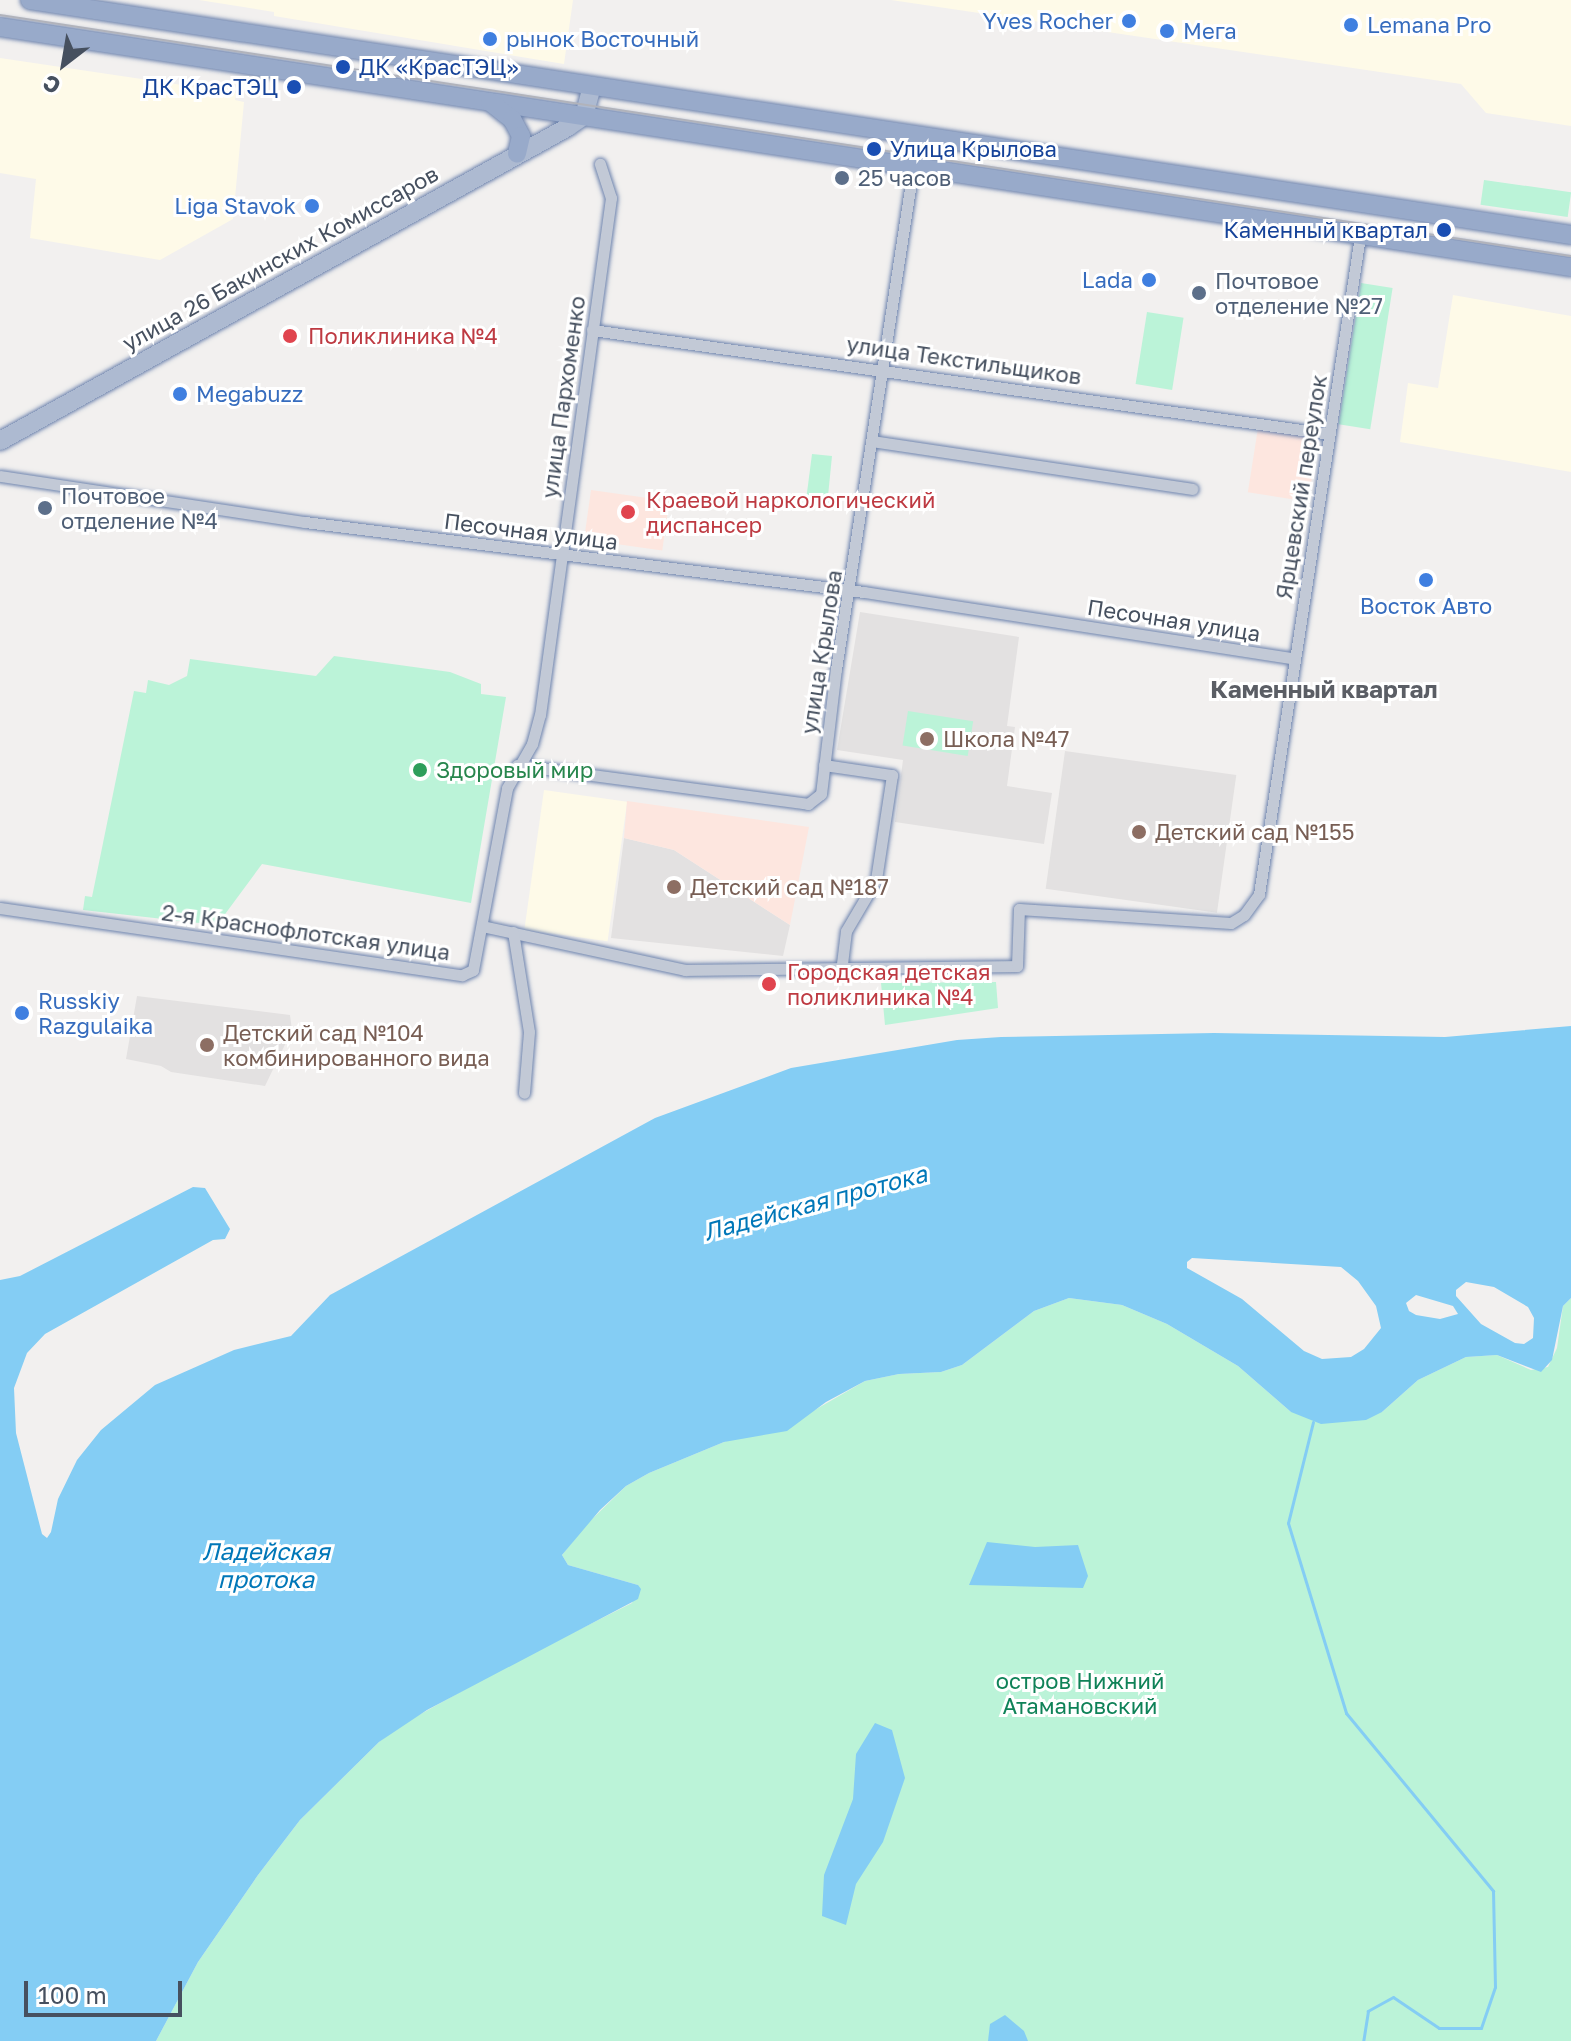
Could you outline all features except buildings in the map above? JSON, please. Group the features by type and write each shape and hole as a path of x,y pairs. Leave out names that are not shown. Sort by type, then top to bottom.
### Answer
{"highway":[{"path":"30,0 1571,235"},
{"path":"0,27 1571,267"},
{"path":"488,100 512,119 521,136 517,154"}],"main road":[{"path":"584,116 592,86"},
{"name":"улица 26 Бакинских Комиссаров","path":"0,441 584,116"}],"street":[{"name":"улица Крылова","path":"517,765 808,804 821,794 918,137"},
{"name":"улица Пархоменко","path":"482,926 507,788 536,734 611,198 600,164"},
{"name":"Ярцевский переулок","path":"842,966 1017,966 1019,909 1231,923 1244,915 1259,894 1360,236"},
{"name":"улица Текстильщиков","path":"592,330 1330,434"},
{"path":"872,441 1192,489"},
{"name":"Песочная улица","path":"0,476 562,556 849,589 1295,659"},
{"path":"482,926 685,970 842,966 846,931 876,880 892,775 824,765"},
{"name":"2-я Краснофлотская улица","path":"0,908 462,975 473,970 482,926"},
{"path":"513,932 529,1032 524,1093"}],"shaded area":[{"name":"рынок Восточный","path":"199,0 573,0 564,64 274,16 274,12"},
{"path":"891,0 1571,0 1571,126 1486,113 1461,84"},
{"path":"0,58 236,93 235,100 244,102 233,219 160,260 30,238 36,179 0,173"},
{"path":"1453,295 1571,316 1571,472 1400,442 1408,383 1438,388"},
{"path":"1258,428 1318,438 1308,502 1248,492"},
{"name":"Краевой наркологический диспансер","path":"591,490 669,501 662,551 584,540"},
{"name":"Школа №47","path":"860,612 1019,637 1007,726 1015,727 1007,786 1052,793 1044,844 895,822 903,760 837,750"},
{"name":"Детский сад №155","path":"1065,751 1236,775 1217,913 1046,889"},
{"path":"544,790 627,802 608,941 524,930"},
{"path":"627,801 809,827 790,925 674,850 624,838"},
{"name":"Детский сад №187","path":"624,838 674,850 790,925 783,956 611,938"},
{"name":"Детский сад №104 комбинированного вида","path":"137,996 290,1015 292,1030 265,1086 171,1072 161,1066 126,1059"}],"green space":[{"path":"1484,180 1571,192 1568,217 1481,205"},
{"path":"1361,283 1393,288 1370,429 1339,424"},
{"path":"1147,312 1184,318 1172,390 1136,384"},
{"path":"812,454 832,456 828,496 815,509 805,508"},
{"path":"334,656 450,672 481,684 481,694 506,697 471,903 262,864 217,925 83,910 85,896 92,897 134,691 146,693 148,680 169,685 187,676 190,659 316,676"},
{"path":"908,711 973,721 968,756 903,746"},
{"path":"996,982 998,1008 885,1025 881,983"},
{"name":"остров Нижний Атамановский","path":"1069,1298 1122,1305 1167,1324 1238,1366 1291,1412 1382,1412 1418,1380 1466,1357 1497,1355 1531,1370 1548,1367 1557,1348 1563,1306 1571,1298 1571,2041 156,2041 198,1962 258,1875 300,1820 379,1742 401,1725 505,1667 632,1603 638,1585 568,1565 562,1555 586,1525 626,1486 649,1473 724,1442 813,1411 865,1381 899,1374 941,1372 962,1365 1034,1311"}],"water":[{"name":"Ладейская протока","path":"1571,1026 1571,1298 1563,1306 1552,1360 1541,1372 1497,1355 1466,1357 1418,1380 1382,1412 1366,1420 1321,1424 1291,1412 1238,1366 1167,1324 1122,1305 1069,1298 1034,1311 962,1365 941,1372 899,1374 865,1381 826,1402 787,1431 724,1442 649,1473 626,1486 600,1510 562,1555 568,1565 638,1585 641,1589 638,1599 427,1710 379,1742 300,1820 258,1875 198,1962 156,2041 0,2041 0,1280 20,1276 193,1187 205,1188 230,1229 225,1239 213,1240 45,1334 27,1353 14,1388 16,1433 42,1534 47,1538 58,1499 77,1460 101,1430 155,1385 234,1350 291,1336 330,1295 655,1118 791,1068 957,1040 1001,1037 1214,1033 1445,1037","holes":["1192,1258 1341,1267 1358,1281 1376,1306 1381,1328 1364,1349 1351,1357 1322,1359 1304,1351 1242,1299 1187,1268 1187,1262","1466,1282 1494,1287 1528,1307 1534,1318 1533,1338 1524,1344 1515,1343 1481,1324 1456,1296 1456,1290","1416,1295 1453,1306 1458,1314 1440,1319 1416,1315 1409,1311 1406,1303"]},
{"path":"987,1542 1035,1547 1078,1545 1088,1576 1083,1588 969,1585"},
{"path":"875,1723 892,1730 905,1778 883,1842 856,1884 846,1925 822,1916 824,1875 853,1799 856,1754"},
{"path":"1005,2015 1024,2031 1028,2041 988,2041 990,2024"}],"waterway":[{"path":"1313,1422 1288,1523 1346,1713 1493,1891 1495,1987 1481,2028 1439,2028 1393,1997 1368,2011 1363,2041"}],"tram line":[{"path":"0,15 1571,256"}],"place":[{"name":"Yves Rocher","path":"1129,21"},
{"name":"Lemana Pro","path":"1351,25"},
{"name":"Мега","path":"1167,31"},
{"name":"рынок Восточный","path":"490,39"},
{"name":"ДК «КрасТЭЦ»","path":"343,67"},
{"name":"ДК КрасТЭЦ","path":"294,87"},
{"name":"Улица Крылова","path":"874,149"},
{"name":"25 часов","path":"842,178"},
{"name":"Liga Stavok","path":"312,206"},
{"name":"Каменный квартал","path":"1444,230"},
{"name":"Lada","path":"1149,280"},
{"name":"Почтовое отделение №27","path":"1199,293"},
{"name":"Поликлиника №4","path":"290,336"},
{"name":"Megabuzz","path":"180,394"},
{"name":"Почтовое отделение №4","path":"45,508"},
{"name":"Краевой наркологический диспансер","path":"628,512"},
{"name":"Восток Авто","path":"1426,580"},
{"name":"Школа №47","path":"927,739"},
{"name":"Здоровый мир","path":"420,770"},
{"name":"Детский сад №155","path":"1139,832"},
{"name":"Детский сад №187","path":"674,887"},
{"name":"Городская детская поликлиника №4","path":"769,984"},
{"name":"Russkiy Razgulaika","path":"22,1013"},
{"name":"Детский сад №104 комбинированного вида","path":"207,1045"}],"district":[{"name":"Каменный квартал","path":"1324,689"}]}
